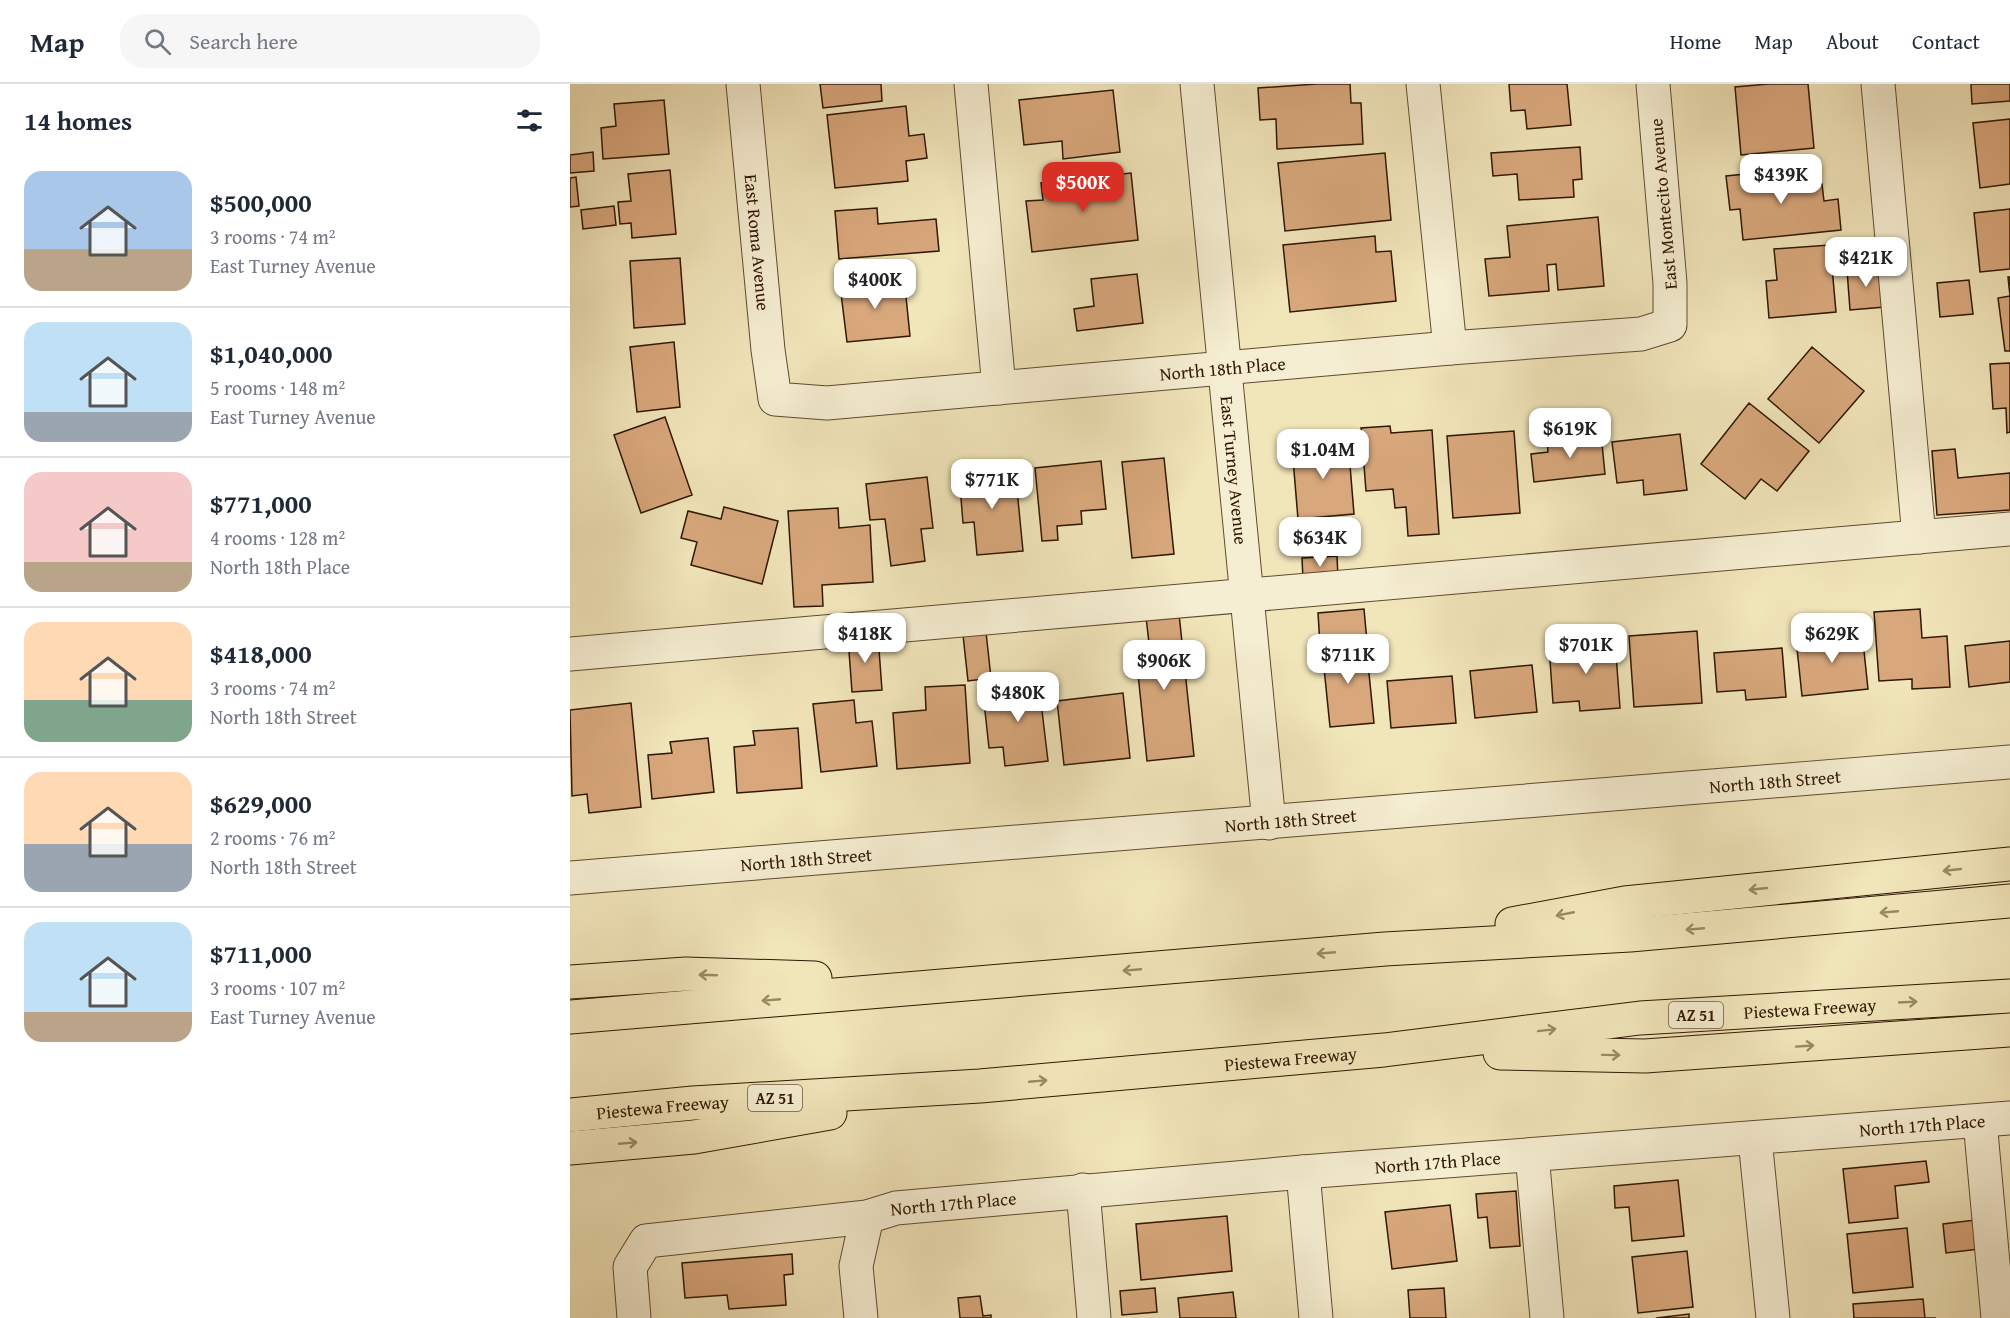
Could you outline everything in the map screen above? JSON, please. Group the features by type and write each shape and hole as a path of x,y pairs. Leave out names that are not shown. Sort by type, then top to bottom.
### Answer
{"highway":[{"path":"1384,949 1625,903 2010,864"},
{"path":"570,1017 1384,949 1630,935 2010,901"},
{"path":"570,982 686,974 976,983"},
{"name":"Piestewa Freeway","path":"570,1115 693,1103 980,1086 1384,1050 1641,1018 2010,996"},
{"path":"1384,1050 1645,1056 2010,1030"},
{"path":"570,1148 694,1137 980,1086"}],"street":[{"name":"East Roma Avenue","path":"743,84 768,350 775,399"},
{"path":"971,84 999,388"},
{"name":"East Turney Avenue","path":"1197,84 1269,823"},
{"path":"1423,84 1450,348"},
{"name":"East Montecito Avenue","path":"1653,84 1670,283 1670,325"},
{"path":"1878,84 1919,537"},
{"name":"North 18th Place","path":"775,399 828,403 1225,367 1641,334 1670,325"},
{"path":"570,651 2010,529"},
{"name":"North 18th Street","path":"570,878 2010,762"},
{"path":"1995,1119 1998,1318"},
{"name":"North 17th Place","path":"634,1318 630,1267 646,1241 867,1217 896,1208 1083,1190 1995,1119"},
{"path":"1755,1139 1773,1318"},
{"path":"1532,1155 1547,1318"},
{"path":"1303,1172 1316,1318"},
{"path":"1083,1190 1094,1318"},
{"path":"861,1318 856,1266 867,1217"}],"building":[{"path":"820,84 881,84 882,101 823,108"},
{"path":"1350,84 1351,103 1361,103 1363,144 1277,149 1276,119 1260,120 1258,88"},
{"path":"1509,84 1567,84 1571,125 1527,129 1525,110 1511,111"},
{"path":"1808,84 1814,148 1741,155 1735,87"},
{"path":"1971,84 2010,84 2010,101 1972,104"},
{"path":"1113,90 1120,152 1063,159 1062,141 1024,145 1019,100"},
{"path":"664,100 669,154 603,159 601,128 616,126 614,104"},
{"path":"906,106 909,136 924,134 927,158 906,161 908,181 835,188 827,115"},
{"path":"2010,119 2010,184 1980,188 1973,123"},
{"path":"1580,147 1582,179 1573,180 1574,197 1519,200 1517,174 1493,176 1491,153"},
{"path":"593,152 594,171 570,173 570,155"},
{"path":"1385,153 1391,220 1285,231 1278,163"},
{"path":"1806,168 1808,186 1822,184 1824,201 1838,199 1841,230 1743,240 1740,209 1730,210 1726,176"},
{"path":"670,170 676,234 632,238 631,223 620,224 618,202 631,201 628,174"},
{"path":"1131,173 1138,240 1032,252 1026,201 1043,200 1041,183"},
{"path":"576,177 579,206 570,207 570,178"},
{"path":"614,206 616,225 583,229 581,210"},
{"path":"877,208 878,224 936,219 939,251 839,259 835,211"},
{"path":"2010,209 2010,269 1980,272 1974,213"},
{"path":"1598,217 1604,286 1558,290 1556,264 1547,265 1549,291 1489,296 1485,259 1510,257 1507,226"},
{"path":"1375,236 1376,252 1391,251 1396,301 1290,312 1283,245"},
{"path":"1830,245 1836,312 1769,318 1766,281 1777,280 1774,249"},
{"path":"680,258 685,324 634,328 630,261"},
{"path":"1882,267 1885,307 1850,310 1847,270"},
{"path":"1137,274 1143,323 1077,331 1074,309 1094,306 1091,279"},
{"path":"904,277 910,336 847,342 840,285"},
{"path":"1969,280 1973,314 1940,317 1937,283"},
{"path":"2010,296 2010,351 2005,351 1998,298"},
{"path":"674,342 680,407 637,412 630,347"},
{"path":"1812,347 1864,391 1819,443 1768,399"},
{"path":"2010,363 2010,432 2007,433 2006,408 1993,409 1990,364"},
{"path":"1749,403 1809,451 1777,491 1761,479 1745,499 1701,464"},
{"path":"665,417 692,495 641,513 614,435"},
{"path":"1390,426 1391,433 1432,430 1439,534 1408,536 1406,507 1395,508 1393,489 1366,491 1361,428"},
{"path":"1514,431 1520,513 1453,518 1447,436"},
{"path":"1601,434 1605,474 1534,482 1531,454 1548,452 1547,440"},
{"path":"1680,434 1687,490 1644,495 1643,480 1617,483 1612,442"},
{"path":"1348,441 1354,514 1298,519 1292,447"},
{"path":"1955,449 1958,478 2010,473 2010,510 1937,515 1932,451"},
{"path":"1164,458 1174,554 1132,558 1122,462"},
{"path":"1101,461 1106,509 1081,511 1082,524 1057,526 1058,540 1042,541 1035,468"},
{"path":"1015,469 1023,551 977,555 974,522 963,523 959,474"},
{"path":"927,477 933,528 921,529 925,561 891,566 885,519 870,520 866,484"},
{"path":"724,507 778,521 762,584 691,565 697,542 681,538 688,511 721,519"},
{"path":"838,508 839,528 870,525 873,582 822,585 823,606 794,607 788,511"},
{"path":"1337,556 1338,578 1303,580 1302,558"},
{"path":"1364,609 1367,642 1320,645 1318,613"},
{"path":"1920,609 1922,638 1947,636 1950,687 1912,689 1912,679 1879,681 1874,612"},
{"path":"1179,614 1194,756 1147,761 1135,645 1149,643 1146,617"},
{"path":"1697,631 1702,703 1634,707 1629,636"},
{"path":"986,632 991,678 968,681 963,635"},
{"path":"1862,632 1868,689 1802,696 1796,639"},
{"path":"878,636 882,690 852,692 848,638"},
{"path":"1615,641 1620,708 1580,711 1579,701 1553,703 1549,646"},
{"path":"2010,641 2010,682 1969,687 1965,646"},
{"path":"1366,644 1374,723 1330,727 1322,648"},
{"path":"1782,648 1786,697 1746,700 1745,690 1717,692 1714,653"},
{"path":"1532,665 1537,712 1475,718 1470,671"},
{"path":"1452,676 1456,723 1391,728 1387,681"},
{"path":"1038,677 1048,761 1005,766 1003,747 989,748 984,702 1002,700 1000,682"},
{"path":"965,685 970,763 897,769 893,713 926,710 925,687"},
{"path":"1123,693 1130,758 1064,765 1057,701"},
{"path":"854,700 856,723 872,721 877,766 821,772 813,704"},
{"path":"631,703 641,807 589,813 587,794 572,796 570,710"},
{"path":"798,728 802,788 737,793 734,747 755,745 753,731"},
{"path":"708,738 714,792 652,799 648,755 672,753 670,742"},
{"path":"1926,1161 1929,1182 1895,1186 1898,1218 1849,1223 1843,1169"},
{"path":"1678,1180 1684,1236 1632,1241 1629,1207 1615,1208 1614,1186"},
{"path":"1516,1191 1520,1246 1490,1248 1487,1217 1478,1218 1476,1194"},
{"path":"1450,1205 1457,1261 1392,1269 1385,1212"},
{"path":"1227,1216 1232,1271 1141,1280 1136,1224"},
{"path":"1975,1220 1979,1249 1946,1253 1943,1224"},
{"path":"1907,1228 1913,1287 1853,1293 1847,1234"},
{"path":"1687,1251 1693,1307 1638,1313 1632,1257"},
{"path":"792,1254 793,1274 784,1275 786,1305 729,1309 727,1295 685,1298 682,1263"},
{"path":"1155,1288 1157,1312 1122,1315 1120,1291"},
{"path":"1444,1288 1446,1318 1410,1318 1408,1290"},
{"path":"1233,1292 1236,1318 1180,1318 1178,1298"},
{"path":"980,1296 983,1316 991,1315 991,1318 960,1318 958,1298"},
{"path":"1923,1299 1925,1318 1854,1318 1853,1304"},
{"path":"1689,1314 1689,1318 1656,1318"}]}
